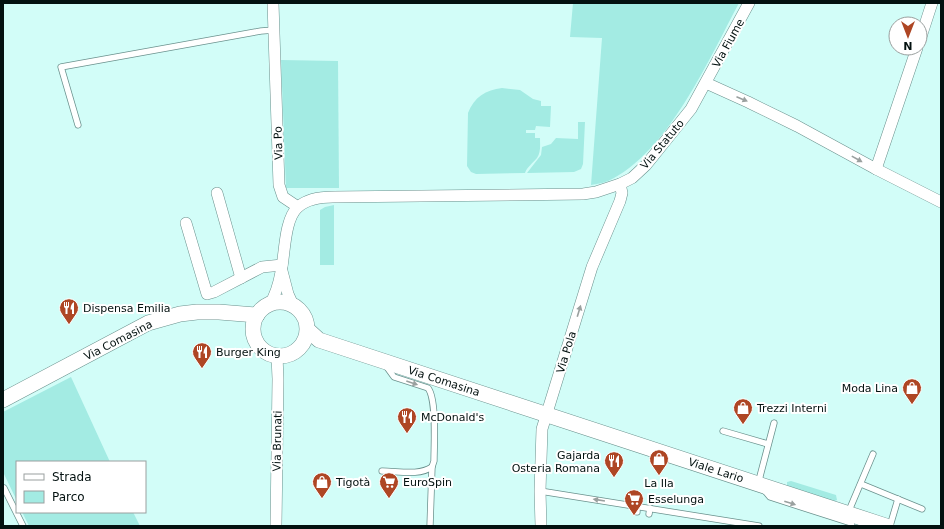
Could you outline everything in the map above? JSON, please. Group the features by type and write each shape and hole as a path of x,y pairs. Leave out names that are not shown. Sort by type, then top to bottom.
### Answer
{"main road":[{"path":"293,305 286,302 278,302 263,308 256,319 254,332 256,341 261,348 268,353 277,356 286,355 295,352 302,346 319,340"},
{"name":"Via Comasina","path":"293,305 304,315 308,330 319,340 546,415"},
{"name":"Via Comasina","path":"3,400 148,323 180,314 197,312 241,314 256,319"},
{"path":"302,346 308,330"},
{"name":"Viale Lario","path":"546,415 758,484 850,520 886,526"}],"street":[{"name":"Via Po","path":"273,3 279,185 283,197 288,202 298,207"},
{"name":"Via Fiume","path":"706,84 749,3"},
{"path":"928,16 932,3"},
{"path":"876,169 914,56"},
{"path":"706,84 744,100 797,126 941,202"},
{"name":"Via Statuto","path":"298,207 320,198 333,197 583,194 596,192 620,184 632,178 646,165 691,109 706,84"},
{"name":"Via Pola","path":"541,526 540,491 542,429 592,267 620,201 622,193 620,184"},
{"path":"217,193 241,278"},
{"path":"270,304 275,296 282,268 287,228 298,207"},
{"path":"186,223 207,294 262,268 282,268"},
{"path":"282,268 288,294 293,305"},
{"name":"Via Brunati","path":"276,526 277,356"}],"lane":[{"path":"78,125 61,67 261,31 274,30"},
{"path":"382,361 394,377 428,388 430,392 433,403 434,461 432,467 430,526"},
{"path":"758,484 774,423"},
{"path":"723,431 768,444"},
{"path":"850,520 861,484 873,454"},
{"path":"382,471 420,472 427,471 432,467"},
{"path":"861,484 922,509"},
{"path":"3,489 4,488 16,512"},
{"path":"540,491 649,511 759,526"},
{"path":"890,526 898,499"},
{"path":"16,513 23,526"}],"green space":[{"path":"573,3 739,3 687,100 671,124 653,146 634,164 609,181 591,185 602,38 570,37"},
{"path":"281,60 338,61 339,188 286,188"},
{"path":"502,88 520,90 533,99 541,101 541,106 551,106 550,127 536,126 535,130 526,130 526,133 535,133 535,138 540,138 540,151 537,158 525,173 476,174 471,172 467,166 468,113 481,95 491,90"},
{"path":"578,122 585,122 583,164 581,169 574,172 527,173 541,155 542,147 551,144 556,138 578,139"},
{"path":"334,205 334,265 320,265 320,210"},
{"path":"71,377 110,461 16,461 16,499 3,472 3,412"},
{"path":"791,481 836,495 837,500 833,502 787,486 787,482"},
{"path":"22,513 134,513 140,526 29,526"}],"place":[{"name":"Dispensa Emilia","path":"69,325"},
{"name":"Burger King","path":"202,369"},
{"name":"Moda Lina","path":"912,405"},
{"name":"Trezzi Interni","path":"743,425"},
{"name":"McDonald's","path":"407,434"},
{"name":"La Ila","path":"659,476"},
{"name":"Gajarda Osteria Romana","path":"614,478"},
{"name":"Tigotà","path":"322,499"},
{"name":"EuroSpin","path":"389,499"},
{"name":"Esselunga","path":"634,516"}]}
